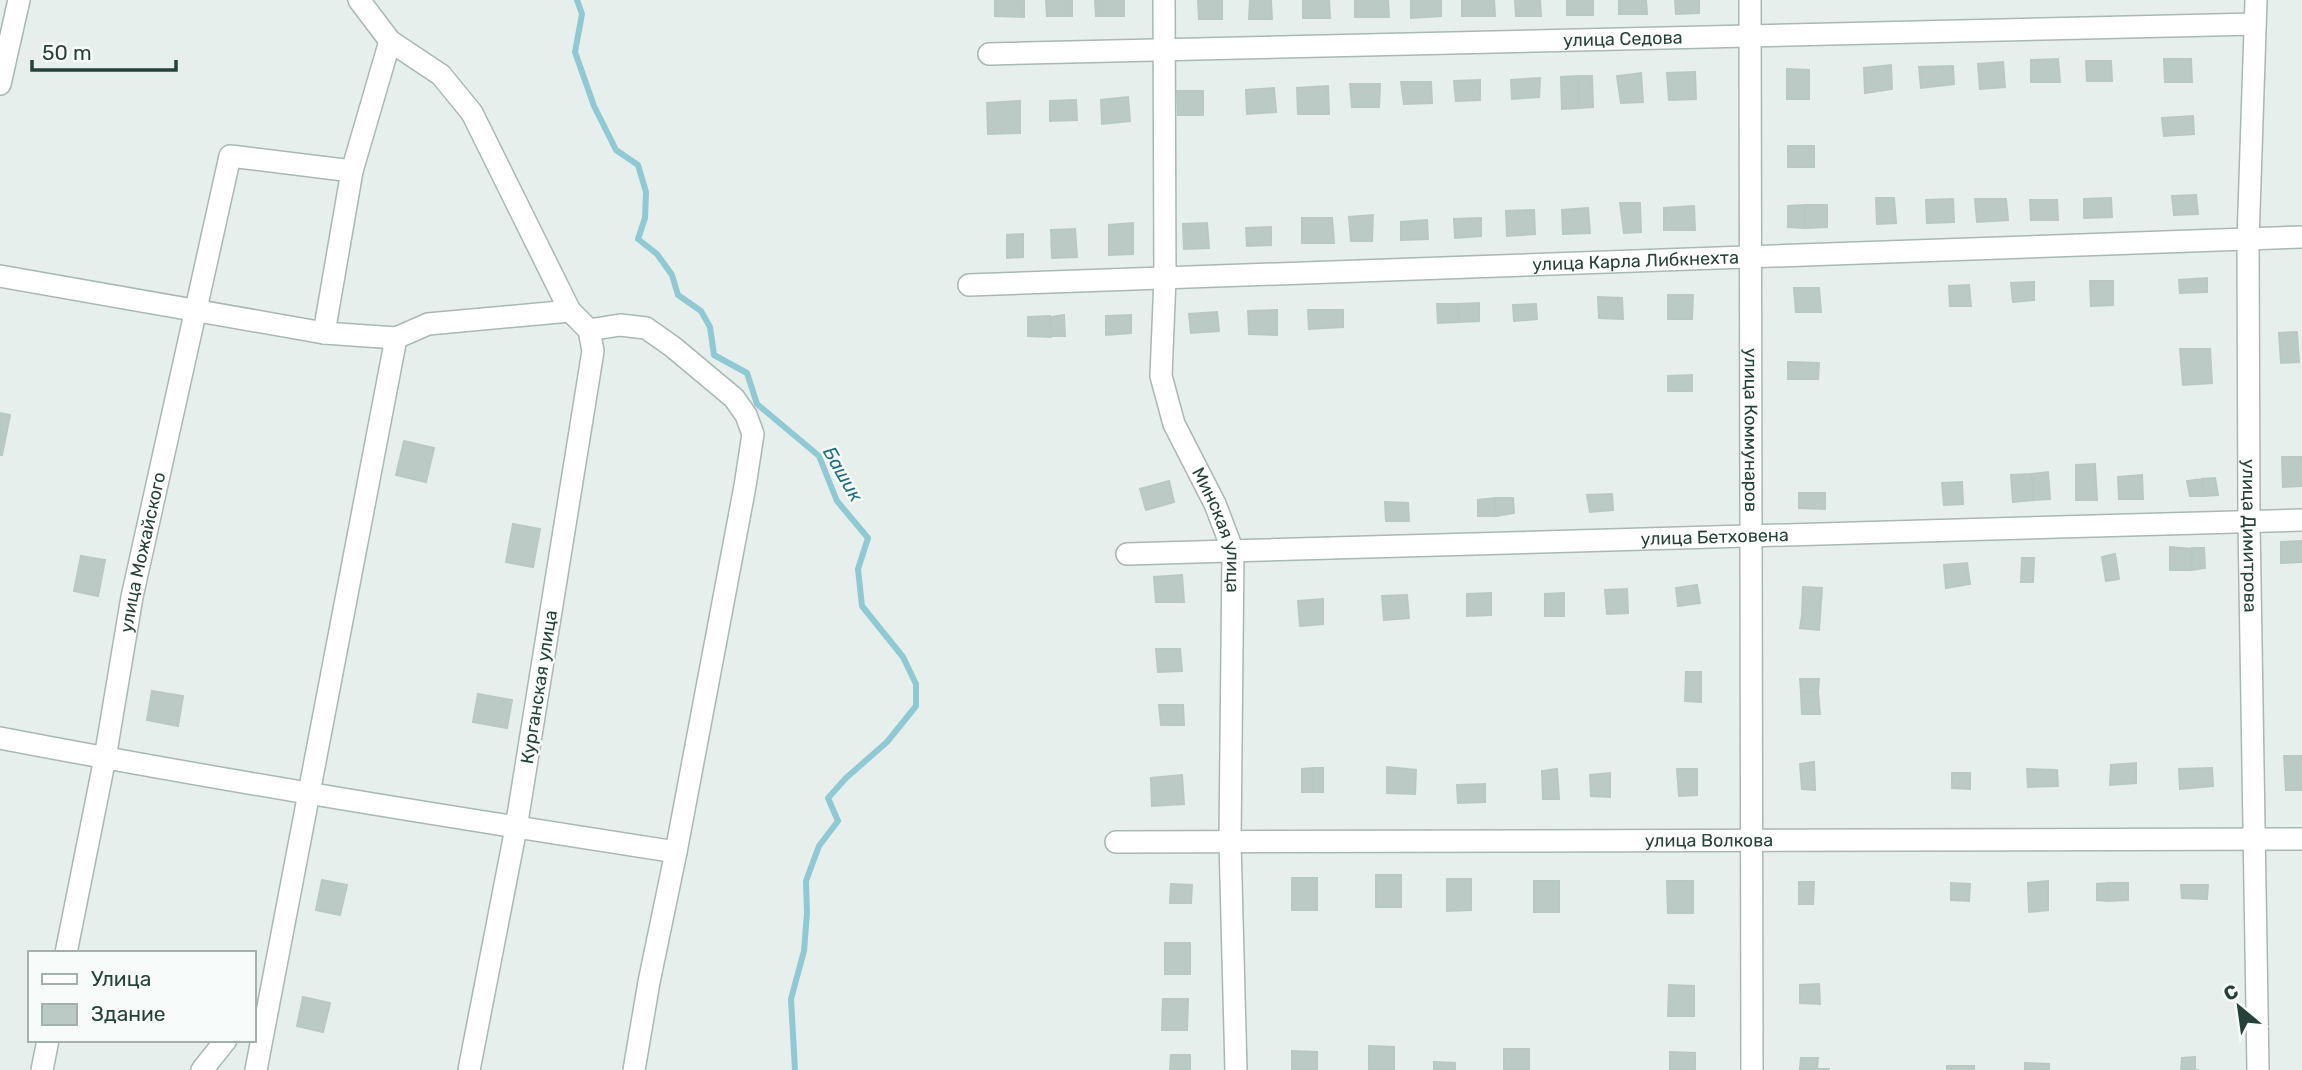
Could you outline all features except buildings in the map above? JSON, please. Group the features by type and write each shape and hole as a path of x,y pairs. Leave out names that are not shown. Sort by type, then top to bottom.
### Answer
{"street":[{"path":"0,84 19,0"},
{"path":"359,0 390,41 441,75 472,113 570,311 589,330 620,325 646,328 734,398 747,415 753,435 634,1070"},
{"name":"Минская улица","path":"1164,0 1165,278 1161,376 1174,424 1215,504 1233,551 1230,842 1236,1070"},
{"name":"улица Коммунаров","path":"1750,0 1752,1070"},
{"name":"улица Димитрова","path":"2256,0 2248,241 2249,522 2258,1070"},
{"name":"улица Седова","path":"989,54 2255,24"},
{"path":"324,333 352,171 390,41"},
{"name":"улица Можайского","path":"66,951 105,758 132,597 230,156 352,171"},
{"name":"улица Карла Либкнехта","path":"969,285 2302,237"},
{"path":"0,276 324,333 396,338 429,324 570,311"},
{"name":"Курганская улица","path":"469,1070 516,828 593,351 589,330"},
{"path":"256,1070 396,338"},
{"name":"улица Бетховена","path":"1126,554 2302,520"},
{"path":"0,738 308,793 676,852"},
{"name":"улица Волкова","path":"1116,842 2302,839"},
{"path":"256,1001 271,990"},
{"path":"42,1070 48,1042"},
{"path":"202,1070 224,1042"}],"waterway":[{"name":"Башик","path":"577,0 582,14 575,52 594,106 616,150 638,165 646,192 645,218 638,239 657,254 672,275 678,295 701,311 710,327 714,355 747,373 757,404 819,456 837,501 868,538 858,569 862,606 903,657 916,684 916,706 887,742 846,778 828,798 838,821 819,846 806,881 804,951 791,999 795,1070"}]}
